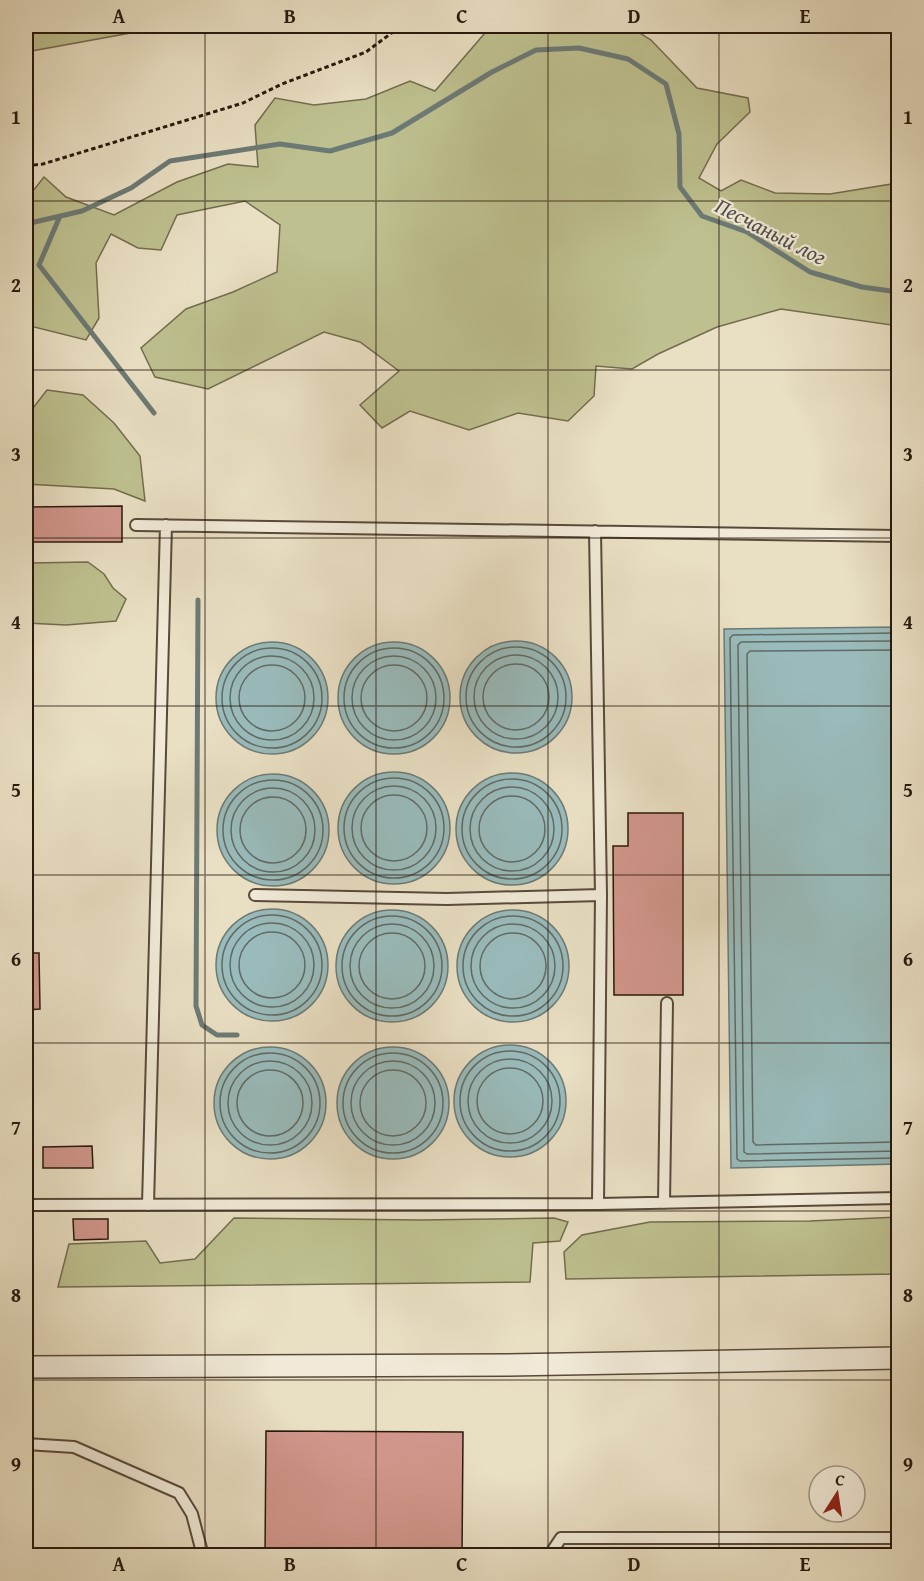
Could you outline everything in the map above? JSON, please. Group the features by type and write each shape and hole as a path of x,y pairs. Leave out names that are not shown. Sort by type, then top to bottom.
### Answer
{"street":[{"path":"26,1367 506,1365 898,1358"}],"lane":[{"path":"136,525 898,536"},
{"path":"148,1205 166,525"},
{"path":"595,531 601,895 598,1204"},
{"path":"255,895 447,898 601,895"},
{"path":"664,1203 667,1003"},
{"path":"26,1205 598,1204 898,1198"},
{"path":"26,1444 74,1447 179,1493 192,1514 203,1556"},
{"path":"549,1556 561,1538 898,1538"}],"path":[{"path":"26,166 43,164 243,103 282,84 366,52 401,26"}],"green space":[{"path":"26,26 169,26 26,52"},
{"path":"491,26 629,26 651,40 697,88 748,98 750,112 717,144 699,178 721,191 741,180 775,193 830,194 898,183 898,326 781,309 717,327 658,354 632,369 596,366 594,396 568,421 518,413 469,430 410,411 382,428 360,405 399,371 360,342 324,332 208,389 155,377 141,348 186,309 233,292 277,272 280,225 245,201 177,215 161,250 138,248 111,234 96,263 99,318 86,340 26,325 26,205 28,197 44,177 66,197 114,215 177,182 228,164 258,167 255,125 275,98 314,105 366,99 410,81 435,91"},
{"path":"47,390 83,395 114,423 140,456 145,501 114,489 26,484 26,417"},
{"path":"88,562 104,574 113,588 126,599 116,621 66,625 26,623 26,567 29,563"},
{"path":"898,1217 898,1274 566,1279 564,1252 582,1235 650,1222 810,1221"},
{"path":"234,1218 421,1220 554,1218 568,1222 560,1241 533,1243 530,1282 58,1287 69,1244 146,1241 160,1263 195,1259"}],"water":[{"path":"898,627 898,1164 731,1168 724,629"},
{"path":"516,641 537,646 555,658 567,676 572,697 567,718 555,736 537,748 516,753 495,748 477,736 465,718 460,697 465,676 477,658 495,646"},
{"path":"272,642 293,647 311,659 323,677 328,698 323,719 311,737 293,749 272,754 251,749 233,737 221,719 216,698 221,677 233,659 251,647"},
{"path":"394,642 415,647 433,659 445,677 450,698 445,719 433,737 415,749 394,754 373,749 355,737 343,719 338,698 343,677 355,659 373,647"},
{"path":"394,772 415,777 433,789 445,807 450,828 445,849 433,867 415,879 394,884 373,879 355,867 343,849 338,828 343,807 355,789 373,777"},
{"path":"512,773 533,778 551,790 563,808 568,829 563,850 551,868 533,880 512,885 491,880 473,868 461,850 456,829 461,808 473,790 491,778"},
{"path":"273,774 294,779 312,791 324,809 329,830 324,851 312,869 294,881 273,886 252,881 234,869 222,851 217,830 222,809 234,791 252,779"},
{"path":"272,909 293,914 311,926 323,944 328,965 323,986 311,1004 293,1016 272,1021 251,1016 233,1004 221,986 216,965 221,944 233,926 251,914"},
{"path":"392,910 413,915 431,927 443,945 448,966 443,987 431,1005 413,1017 392,1022 371,1017 353,1005 341,987 336,966 341,945 353,927 371,915"},
{"path":"513,910 534,915 552,927 564,945 569,966 564,987 552,1005 534,1017 513,1022 492,1017 474,1005 462,987 457,966 462,945 474,927 492,915"},
{"path":"510,1045 531,1050 549,1062 561,1080 566,1101 561,1122 549,1140 531,1152 510,1157 489,1152 471,1140 459,1122 454,1101 459,1080 471,1062 489,1050"},
{"path":"270,1047 291,1052 309,1064 321,1082 326,1103 321,1124 309,1142 291,1154 270,1159 249,1154 231,1142 219,1124 214,1103 219,1082 231,1064 249,1052"},
{"path":"393,1047 414,1052 432,1064 444,1082 449,1103 444,1124 432,1142 414,1154 393,1159 372,1154 354,1142 342,1124 337,1103 342,1082 354,1064 372,1052"}],"building":[{"path":"122,506 122,542 26,542 26,507"},
{"path":"628,813 683,813 683,995 614,995 613,846 628,846"},
{"path":"26,953 39,953 40,1009 26,1010"},
{"path":"92,1146 93,1168 43,1168 43,1147"},
{"path":"73,1219 108,1219 108,1239 74,1240"},
{"path":"266,1431 463,1432 462,1556 265,1556"}],"waterway":[{"name":"Песчаный лог","path":"26,224 82,211 131,188 170,161 280,144 330,151 392,133 492,72 536,50 579,48 628,59 666,84 679,134 680,187 702,216 747,232 810,272 862,287 898,292"},
{"path":"60,216 39,265 154,413"},
{"path":"198,600 196,1006 202,1025 217,1035 237,1035"}]}
